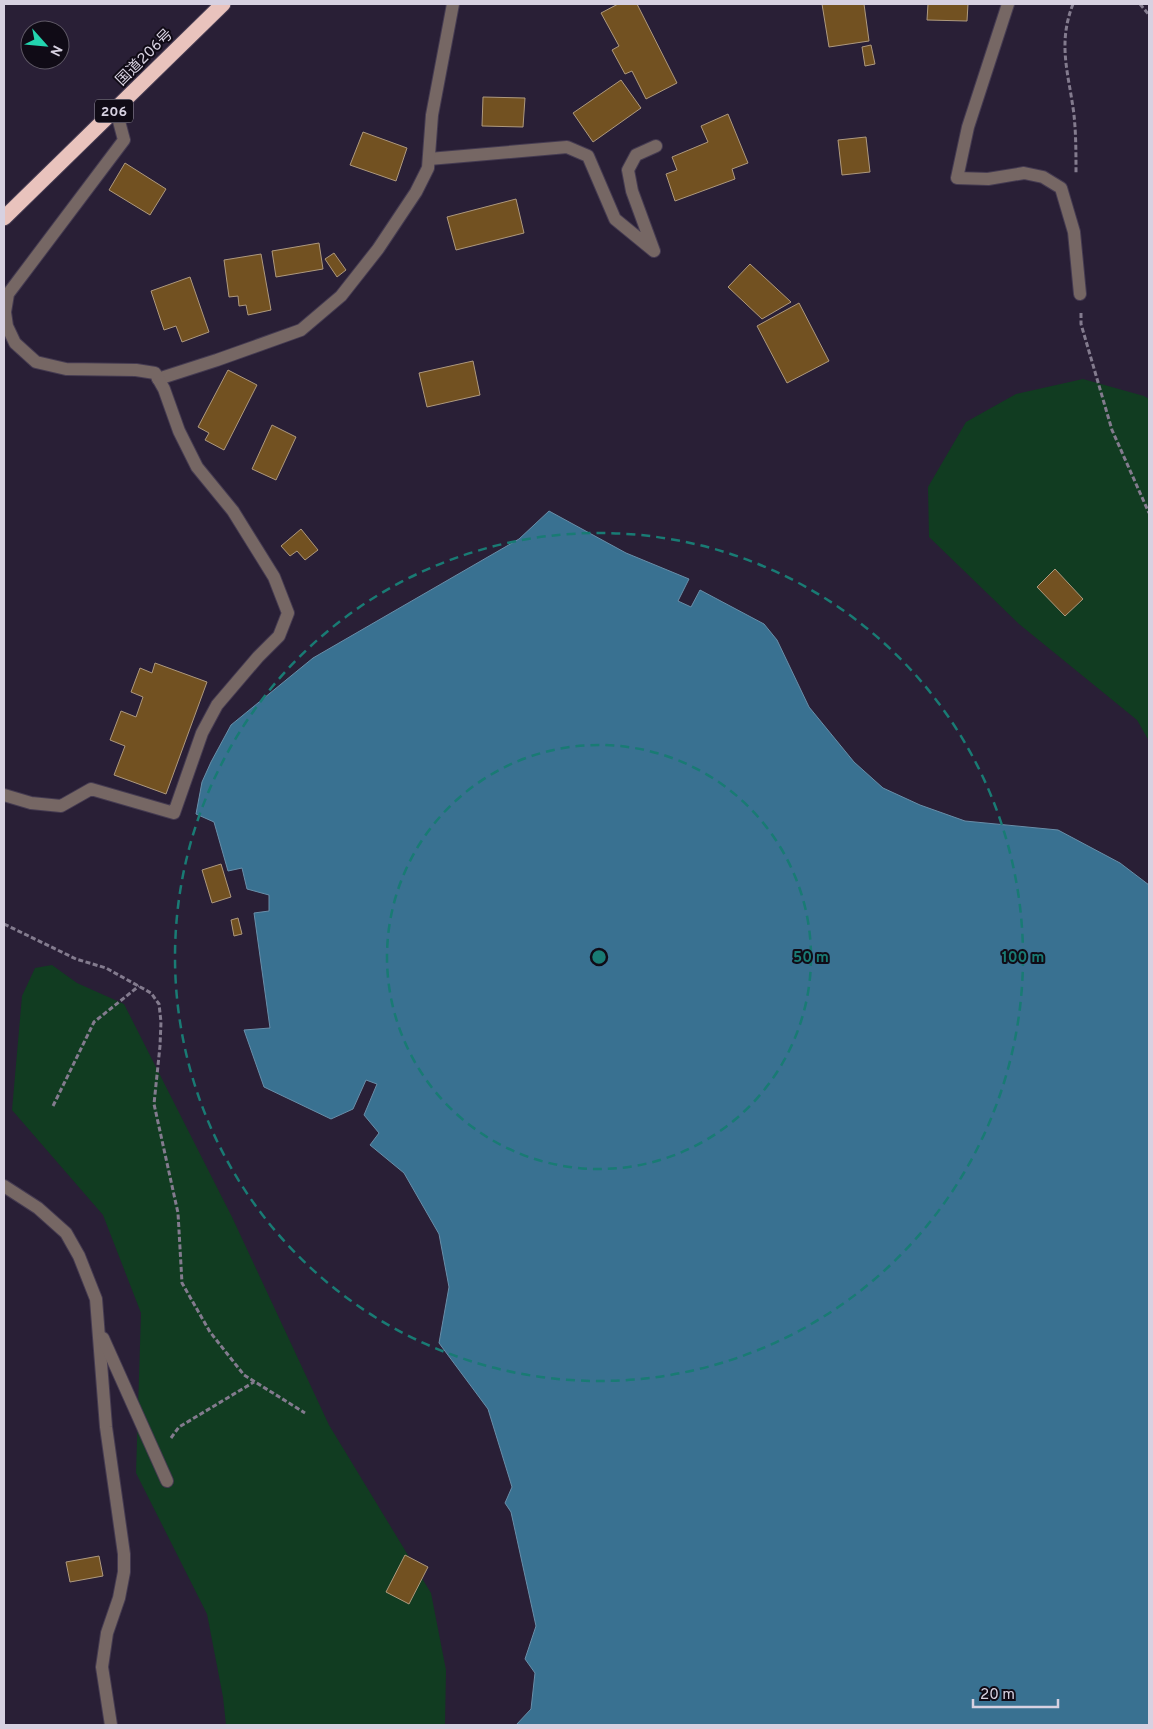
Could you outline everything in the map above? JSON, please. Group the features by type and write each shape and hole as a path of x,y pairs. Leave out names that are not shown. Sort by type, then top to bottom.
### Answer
{"highway":[{"name":"国道206号","path":"4,218 223,4"}],"street":[{"path":"158,379 301,330 341,296 378,249 416,192 428,168 432,115 453,4"},
{"path":"1008,4 968,127 957,178 988,179 1024,173 1043,177 1061,188 1074,232 1080,294"},
{"path":"4,795 31,803 61,806 90,789 174,813 202,733 213,712 258,657 278,636 288,613 274,577 233,511 197,467 179,431 164,389 154,373 136,370 66,369 36,362 14,343 6,326 5,312 8,294 124,140 116,110"},
{"path":"429,159 568,147 588,156 615,219 654,251 632,191 628,170 636,155 656,146"},
{"path":"4,1186 38,1208 66,1233 79,1256 96,1299 106,1427 124,1554 124,1572 119,1598 107,1633 102,1667 111,1725"},
{"path":"98,1328 167,1481"}],"path":[{"path":"1073,4 1067,21 1064,53 1074,115 1076,176"},
{"path":"1140,4 1149,15"},
{"path":"1080,294 1081,324 1112,430 1149,513"},
{"path":"4,924 76,959 106,968 151,993 159,1004 161,1022 154,1104 178,1213 182,1283 210,1332 244,1375 305,1413"},
{"path":"53,1106 94,1022 139,986"},
{"path":"156,1456 179,1427 254,1382"}],"green space":[{"path":"1083,379 1149,399 1149,741 1137,720 1019,624 929,537 928,487 966,422 1016,394"},
{"path":"52,965 77,983 124,1004 232,1217 329,1425 431,1593 446,1670 445,1725 226,1725 223,1697 207,1614 136,1473 141,1313 103,1215 12,1110 22,996 35,968"}],"water":[{"path":"549,511 626,553 689,579 678,601 691,607 700,590 764,624 777,640 809,707 854,762 883,788 920,805 965,821 1058,830 1120,863 1149,885 1149,1725 516,1725 531,1709 535,1673 525,1659 536,1626 511,1512 505,1503 512,1487 488,1409 439,1343 449,1287 439,1234 404,1173 370,1145 379,1133 364,1115 377,1084 366,1080 353,1109 331,1119 264,1087 244,1030 270,1028 254,913 269,911 269,895 247,889 242,868 228,871 214,822 196,814 202,782 231,725 313,658 519,539"}],"building":[{"path":"618,4 637,4 677,83 646,99 632,71 625,74 612,50 619,46 601,13"},
{"path":"822,4 864,4 869,41 829,47"},
{"path":"928,4 968,4 967,21 927,20"},
{"path":"871,45 875,64 865,66 862,47"},
{"path":"621,80 641,108 593,142 573,113"},
{"path":"483,97 525,98 523,127 482,126"},
{"path":"728,114 748,163 732,169 735,179 675,201 666,174 677,170 672,157 708,142 701,126"},
{"path":"363,132 407,148 396,181 350,165"},
{"path":"866,137 870,172 842,175 838,140"},
{"path":"125,163 166,189 150,215 109,190"},
{"path":"516,199 524,233 456,250 447,217"},
{"path":"319,243 323,269 276,277 272,251"},
{"path":"334,253 346,270 337,277 325,259"},
{"path":"261,254 271,310 248,315 246,305 239,306 238,296 229,297 224,260"},
{"path":"750,264 791,302 762,319 728,287"},
{"path":"190,277 209,332 182,342 176,326 164,330 151,291"},
{"path":"799,303 829,361 787,383 757,326"},
{"path":"473,361 480,395 427,407 419,373"},
{"path":"228,370 257,385 224,450 205,440 209,433 198,427"},
{"path":"272,425 296,437 276,480 252,469"},
{"path":"301,529 318,550 305,560 297,551 290,556 281,546"},
{"path":"1055,569 1083,599 1065,616 1037,587"},
{"path":"155,663 207,682 166,794 114,775 125,746 110,740 121,711 136,717 143,697 131,692 140,668 152,673"},
{"path":"221,864 231,897 212,903 202,870"},
{"path":"238,918 242,934 234,936 231,920"},
{"path":"405,1555 428,1567 409,1604 386,1592"},
{"path":"99,1556 103,1576 70,1582 66,1562"}]}
